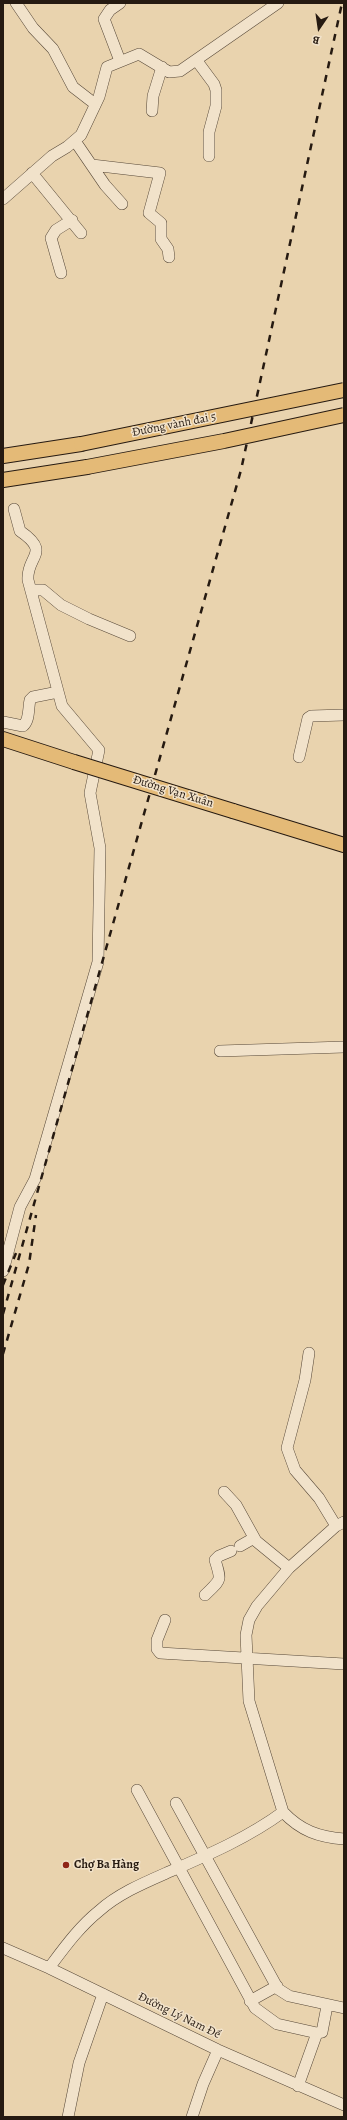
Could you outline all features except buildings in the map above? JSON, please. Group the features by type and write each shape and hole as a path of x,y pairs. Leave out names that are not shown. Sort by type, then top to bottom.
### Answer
{"main road":[{"name":"Đường vành đai 5","path":"3,456 81,444 344,390"},
{"name":"Đường vành đai 5","path":"3,480 87,467 224,441 344,415"},
{"name":"Đường Vạn Xuân","path":"3,739 344,845"}],"street":[{"path":"16,3 33,28 53,49 73,87 95,104"},
{"path":"120,3 110,10 104,19 120,61"},
{"path":"3,199 52,156 75,141 85,128 101,91 106,67 139,54 174,73 197,61 278,3"},
{"path":"197,61 214,84 216,90 216,106 210,132 210,156"},
{"path":"152,111 153,96 162,67"},
{"path":"75,141 122,204"},
{"path":"92,165 160,173 149,213 161,223 161,239 168,249 170,257"},
{"path":"32,173 81,232"},
{"path":"61,273 51,238 56,230 72,220"},
{"path":"3,1271 20,1208 35,1179 98,962 100,848 90,793 99,750 66,713 58,692 28,576 35,558 36,547 29,538 20,531 14,510"},
{"path":"31,590 43,590 61,605 103,627 130,636"},
{"path":"3,722 23,726 28,717 30,700 33,697 58,692"},
{"path":"299,757 308,718 311,716 344,715"},
{"path":"220,1051 344,1047"},
{"path":"309,1353 305,1380 287,1448 295,1470 340,1524 289,1568 256,1606 249,1620 246,1635 248,1701 283,1812 294,1824 317,1834 344,1839"},
{"path":"224,1492 236,1505 254,1538 289,1568"},
{"path":"205,1595 218,1582 219,1569 215,1560 219,1556 254,1538"},
{"path":"165,1620 157,1640 157,1650 160,1653 344,1664"},
{"path":"137,1790 180,1867 250,2001 264,2016 277,2024 317,2033 322,2032 324,2028 327,2006"},
{"path":"176,1803 281,1992 288,1996 327,2006 344,2008"},
{"path":"49,1968 82,1926 99,1910 121,1895 244,1838 283,1812"},
{"name":"Đường Lý Nam Đế","path":"3,1948 49,1968 218,2050 344,2105"},
{"path":"250,2001 277,1986"},
{"path":"68,2117 79,2063 103,1994"},
{"path":"298,2086 317,2033"},
{"path":"192,2117 203,2084 218,2050"}],"railway":[{"path":"3,1314 241,470 342,3"},
{"path":"3,1354 29,1264 36,1215"},
{"path":"3,1285 16,1253"}],"place":[{"name":"Chợ Ba Hàng","path":"66,1865"}]}
